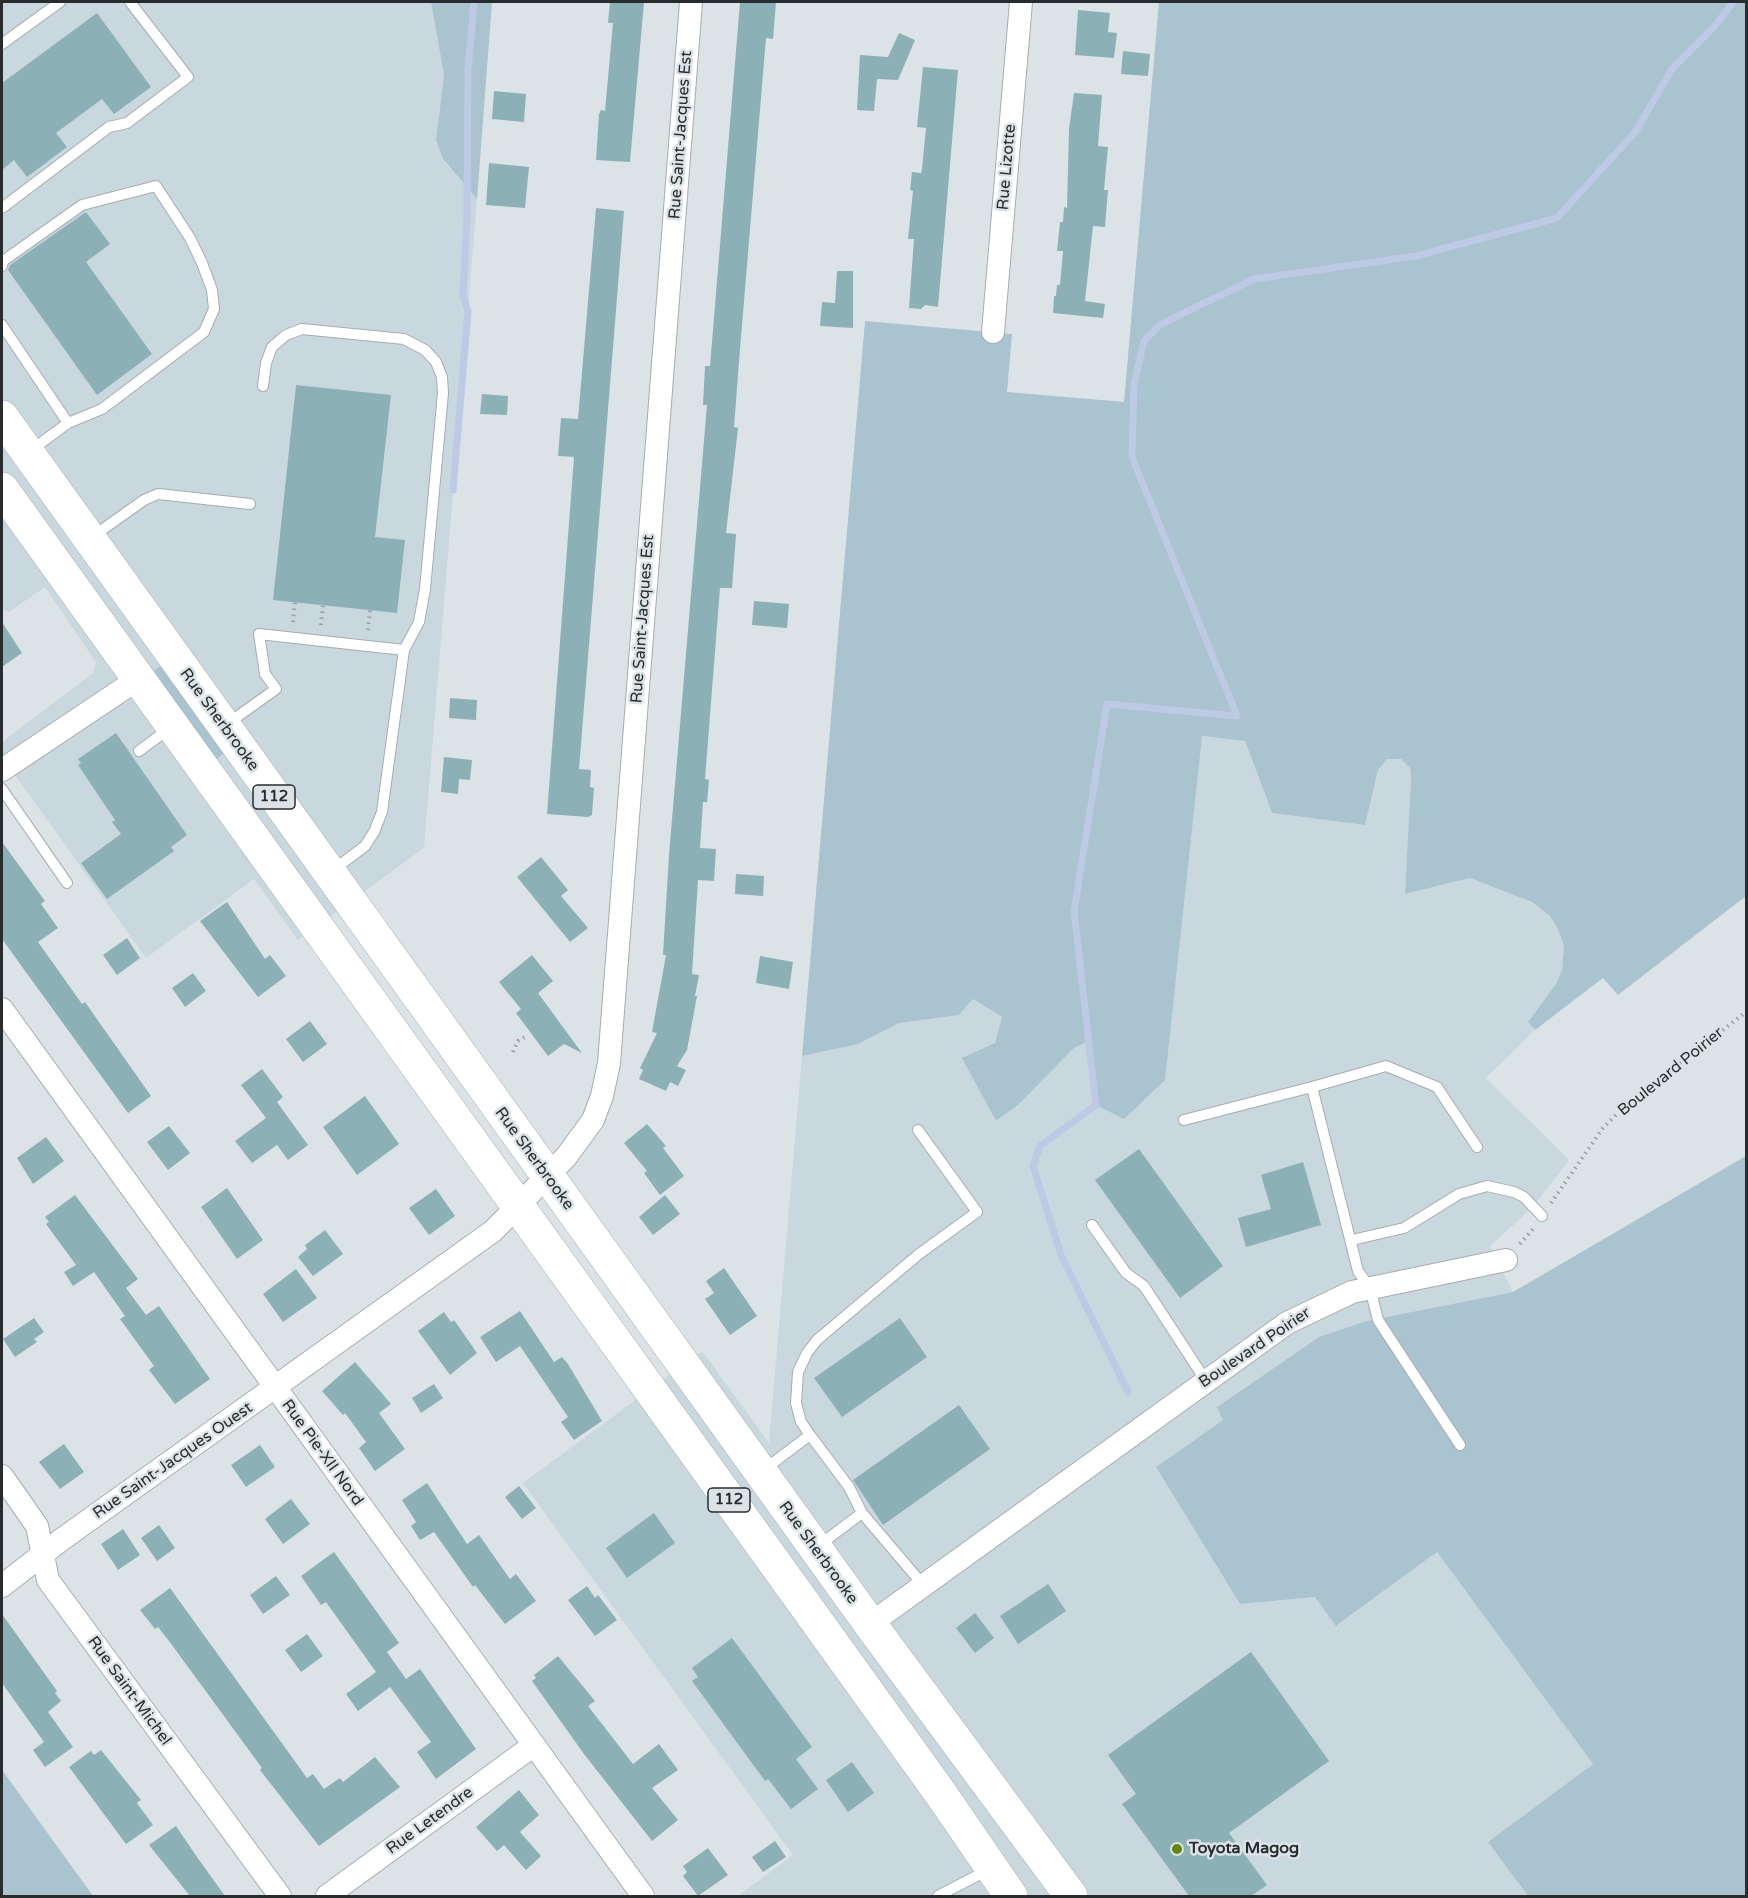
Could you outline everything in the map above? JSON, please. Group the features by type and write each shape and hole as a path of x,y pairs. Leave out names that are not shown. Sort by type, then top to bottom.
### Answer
{"main road":[{"name":"Rue Sherbrooke","path":"2,417 815,1548 1071,1896"},
{"name":"112","path":"5,501 138,679 941,1794 1011,1896"}],"street":[{"name":"Rue Saint-Jacques Est","path":"518,1207 547,1177 590,1125 602,1096 609,1063 691,2"},
{"name":"Rue Lizotte","path":"993,332 1021,2"},
{"path":"2,771 138,679"},
{"name":"Rue Pie-XII Nord","path":"2,1009 643,1896"},
{"name":"Rue Saint-Jacques Ouest","path":"2,1586 42,1554 493,1231 518,1207"},
{"name":"Boulevard Poirier","path":"870,1624 1287,1323 1338,1297 1370,1288 1506,1260"},
{"name":"Rue Saint-Michel","path":"2,1476 37,1526 48,1581 280,1896"},
{"name":"Rue Letendre","path":"327,1896 534,1745"}],"lane":[{"path":"2,44 60,2"},
{"path":"2,208 109,127 127,123 188,77 130,2"},
{"path":"2,266 3,261 82,206 156,186 190,238 212,290 214,309 204,332 102,409 68,423 27,453"},
{"path":"2,325 68,423"},
{"path":"263,386 266,363 273,347 286,335 302,329 404,339 426,350 442,377 426,581 419,622 404,650 387,786 380,817 365,846 329,873"},
{"path":"89,539 144,500 158,494 250,504"},
{"path":"224,726 276,689 265,674 259,634 404,650"},
{"path":"139,751 172,727"},
{"path":"2,789 67,883"},
{"path":"1184,1120 1386,1066 1437,1086 1478,1147"},
{"path":"1312,1087 1358,1271 1370,1288 1372,1305 1385,1334 1460,1444"},
{"path":"918,1130 977,1212 919,1254 817,1340 807,1353 798,1372 796,1403 801,1422 849,1487 862,1513 925,1586"},
{"path":"1352,1240 1404,1228 1459,1194 1487,1186 1514,1192 1524,1197 1542,1216"},
{"path":"1092,1225 1126,1273 1144,1286 1206,1380"},
{"path":"761,1472 810,1435"},
{"path":"815,1548 862,1513"},
{"path":"938,1896 991,1868"}],"path":[{"name":"Boulevard Poirier","path":"1506,1260 1542,1216 1603,1128 1626,1105 1746,1012"},
{"path":"513,1052 518,1041 528,1035"}],"shaded area":[{"path":"2,2 431,2 444,75 436,140 443,160 477,199 424,848 298,940 254,879 146,958 2,757 2,742 93,673 96,662 45,587 9,612 2,609"},
{"path":"431,2 492,2 477,199 443,159 436,140 444,75"},
{"path":"1159,2 1746,2 1746,896 1618,995 1603,978 1535,1030 1528,1022 1556,984 1562,970 1564,946 1558,929 1550,916 1532,902 1470,878 1405,894 1411,778 1410,768 1401,759 1387,759 1378,770 1365,825 1272,813 1245,741 1202,736 1165,1080 1124,1119 1096,1105 1089,1041 1074,1048 1018,1105 996,1121 962,1058 995,1043 1002,1017 973,999 959,1015 899,1023 858,1044 802,1056 865,321 1012,334 1007,392 1124,402"},
{"path":"162,665 224,753 214,761 150,673"},
{"path":"1201,736 1245,741 1272,813 1365,825 1378,770 1387,759 1401,759 1410,768 1411,778 1405,894 1470,878 1532,902 1550,916 1564,946 1562,970 1556,984 1528,1022 1535,1030 1486,1078 1569,1160 1533,1207 1490,1246 1513,1292 1366,1321 1319,1337 1217,1407 1223,1420 1156,1467 1240,1604 1315,1597 1337,1626 1437,1552 1593,1764 1488,1842 1528,1896 738,1896 793,1855 523,1483 702,1351 769,1443 802,1056 857,1044 899,1023 959,1015 973,999 1002,1017 995,1043 996,1121 1018,1105 1074,1048 1090,1041 1164,1080"},
{"path":"1746,1156 1746,1896 1528,1896 1488,1842 1593,1764 1437,1552 1336,1626 1315,1597 1240,1604 1156,1467 1223,1420 1217,1407 1319,1337 1366,1321 1513,1292"},
{"path":"2,1770 93,1896 2,1896"}],"building":[{"path":"610,2 644,2 630,162 596,160 599,114 601,110 605,111 613,23 608,23"},
{"path":"740,2 776,2 773,39 766,38 734,427 738,428 726,533 736,534 732,588 720,588 705,779 709,780 707,802 703,802 700,848 716,849 714,881 698,880 692,974 699,975 695,996 697,996 687,1050 677,1066 686,1070 678,1086 670,1082 666,1091 639,1079 643,1070 640,1068 657,1033 652,1032 666,955 663,955 669,855 707,405 703,405 705,366 710,366"},
{"path":"1078,10 1110,13 1108,32 1117,33 1114,58 1075,55"},
{"path":"97,13 151,87 114,114 102,99 56,133 67,147 27,177 14,160 2,170 2,83"},
{"path":"899,33 915,40 898,80 877,79 874,111 857,110 860,55 888,57"},
{"path":"1123,51 1150,54 1148,76 1121,74"},
{"path":"923,67 958,70 938,307 925,305 921,309 909,308 914,239 908,239 913,191 910,190 912,172 921,173 926,128 917,127"},
{"path":"494,91 526,94 524,122 492,119"},
{"path":"1074,93 1102,95 1098,146 1108,147 1104,190 1108,190 1105,227 1093,226 1085,301 1105,304 1103,318 1053,313 1054,296 1056,296 1057,285 1060,285 1063,251 1057,251 1060,222 1063,222 1064,207 1067,208 1069,129"},
{"path":"489,163 529,167 525,208 486,205"},
{"path":"596,208 624,211 579,769 591,770 590,787 594,788 592,815 588,817 547,814 574,457 558,456 561,418 578,419"},
{"path":"86,212 110,244 86,262 152,354 97,395 8,270 10,265"},
{"path":"837,271 853,271 853,328 820,326 822,302 835,303"},
{"path":"296,385 391,395 375,537 405,540 397,613 273,600"},
{"path":"482,394 508,396 507,415 480,414"},
{"path":"754,601 789,604 787,628 752,625"},
{"path":"2,622 22,653 2,667"},
{"path":"450,698 477,700 476,720 449,718"},
{"path":"116,733 187,835 171,847 174,851 107,899 81,863 121,834 112,822 115,820 78,765 81,763 78,759"},
{"path":"444,757 472,760 470,780 459,779 458,794 441,792"},
{"path":"2,842 45,901 41,904 58,928 38,942 82,1004 85,1002 151,1096 128,1113 2,939"},
{"path":"541,857 568,890 561,896 588,928 570,942 517,877"},
{"path":"736,874 764,876 763,896 735,894"},
{"path":"227,902 265,959 270,955 286,976 258,997 200,921"},
{"path":"127,938 140,958 117,975 103,955"},
{"path":"532,955 553,981 538,993 582,1053 564,1044 548,1056 516,1013 521,1009 499,982"},
{"path":"760,956 793,962 789,989 756,983"},
{"path":"193,973 206,991 185,1007 172,988"},
{"path":"310,1021 327,1044 303,1062 286,1039"},
{"path":"262,1069 283,1097 277,1102 308,1145 288,1160 277,1145 252,1163 235,1141 266,1118 241,1085"},
{"path":"365,1096 399,1144 357,1175 323,1127"},
{"path":"647,1124 666,1146 663,1148 684,1176 660,1195 644,1173 647,1171 624,1143"},
{"path":"169,1126 190,1153 168,1170 147,1142"},
{"path":"46,1137 64,1161 33,1184 17,1158"},
{"path":"1139,1149 1223,1266 1180,1298 1095,1180"},
{"path":"1303,1162 1321,1225 1246,1247 1238,1218 1271,1209 1261,1175"},
{"path":"227,1188 263,1240 237,1259 201,1207"},
{"path":"436,1189 455,1216 429,1235 409,1208"},
{"path":"75,1195 138,1279 126,1288 146,1315 159,1306 210,1379 175,1404 149,1370 154,1366 120,1319 125,1316 94,1272 73,1286 64,1272 76,1265 46,1224 49,1222 45,1217"},
{"path":"665,1195 680,1214 653,1235 639,1217"},
{"path":"325,1230 343,1254 313,1276 298,1257 307,1249 305,1245"},
{"path":"724,1268 757,1316 730,1335 705,1299 714,1293 706,1281"},
{"path":"296,1269 317,1298 283,1322 263,1294"},
{"path":"520,1311 554,1362 562,1357 568,1364 602,1421 574,1440 561,1422 568,1417 520,1346 496,1362 480,1337"},
{"path":"444,1312 451,1322 454,1320 477,1353 450,1375 418,1331"},
{"path":"34,1318 44,1332 34,1339 37,1342 15,1357 3,1339"},
{"path":"900,1318 927,1357 842,1417 814,1378"},
{"path":"355,1362 391,1404 379,1413 405,1449 375,1471 359,1448 366,1442 345,1413 343,1415 322,1391"},
{"path":"434,1384 443,1398 421,1413 412,1398"},
{"path":"959,1405 990,1449 883,1525 853,1480"},
{"path":"64,1444 84,1472 60,1489 39,1462"},
{"path":"260,1445 275,1467 246,1487 231,1465"},
{"path":"427,1483 467,1544 479,1535 510,1579 516,1574 536,1601 505,1624 475,1585 473,1587 434,1532 420,1540 411,1526 416,1522 402,1500"},
{"path":"519,1486 536,1508 522,1519 505,1497"},
{"path":"291,1499 310,1524 283,1544 265,1519"},
{"path":"654,1513 675,1543 627,1578 606,1548"},
{"path":"159,1525 175,1548 157,1561 141,1538"},
{"path":"123,1529 140,1555 118,1570 101,1544"},
{"path":"334,1552 399,1643 387,1652 406,1679 420,1669 476,1749 436,1779 417,1752 431,1742 390,1687 358,1711 346,1694 376,1672 326,1602 321,1605 301,1576"},
{"path":"276,1576 290,1595 263,1614 250,1595"},
{"path":"1048,1584 1066,1611 1018,1644 1000,1616"},
{"path":"587,1586 595,1598 598,1595 617,1620 595,1636 568,1600"},
{"path":"170,1588 307,1778 313,1774 324,1789 340,1778 343,1782 375,1757 400,1787 319,1846 260,1770 262,1768 169,1641 158,1627 155,1629 140,1610"},
{"path":"975,1613 994,1638 975,1653 956,1628"},
{"path":"2,1614 57,1691 55,1693 61,1701 48,1712 73,1747 45,1767 33,1750 44,1742 2,1683"},
{"path":"307,1634 323,1656 301,1672 285,1650"},
{"path":"732,1638 812,1747 796,1759 818,1789 791,1809 768,1779 765,1781 692,1681 698,1677 692,1668"},
{"path":"1251,1652 1329,1761 1229,1833 1267,1885 1251,1896 1189,1896 1122,1804 1136,1794 1108,1755"},
{"path":"558,1656 595,1701 588,1706 633,1764 659,1744 678,1770 652,1788 678,1820 652,1841 584,1754 532,1681 536,1678 534,1675"},
{"path":"101,1750 141,1800 137,1803 153,1825 126,1844 69,1767 91,1751 94,1755"},
{"path":"852,1762 874,1793 848,1812 826,1780"},
{"path":"519,1790 539,1815 520,1832 541,1856 526,1870 504,1845 497,1851 476,1827"},
{"path":"176,1826 225,1896 190,1896 149,1845"},
{"path":"775,1841 786,1857 763,1872 752,1857"},
{"path":"708,1848 728,1875 698,1896 683,1876 687,1872 683,1866"}],"waterway":[{"path":"453,490 468,312 463,295 467,220 468,69 474,2"},
{"path":"1128,1392 1061,1255 1033,1166 1040,1146 1096,1105 1074,911 1107,704 1237,716 1132,457 1134,384 1144,341 1161,324 1254,279 1416,256 1557,218 1636,131 1672,69 1715,26 1733,2"}],"place":[{"name":"Toyota Magog","path":"1177,1849"}]}
